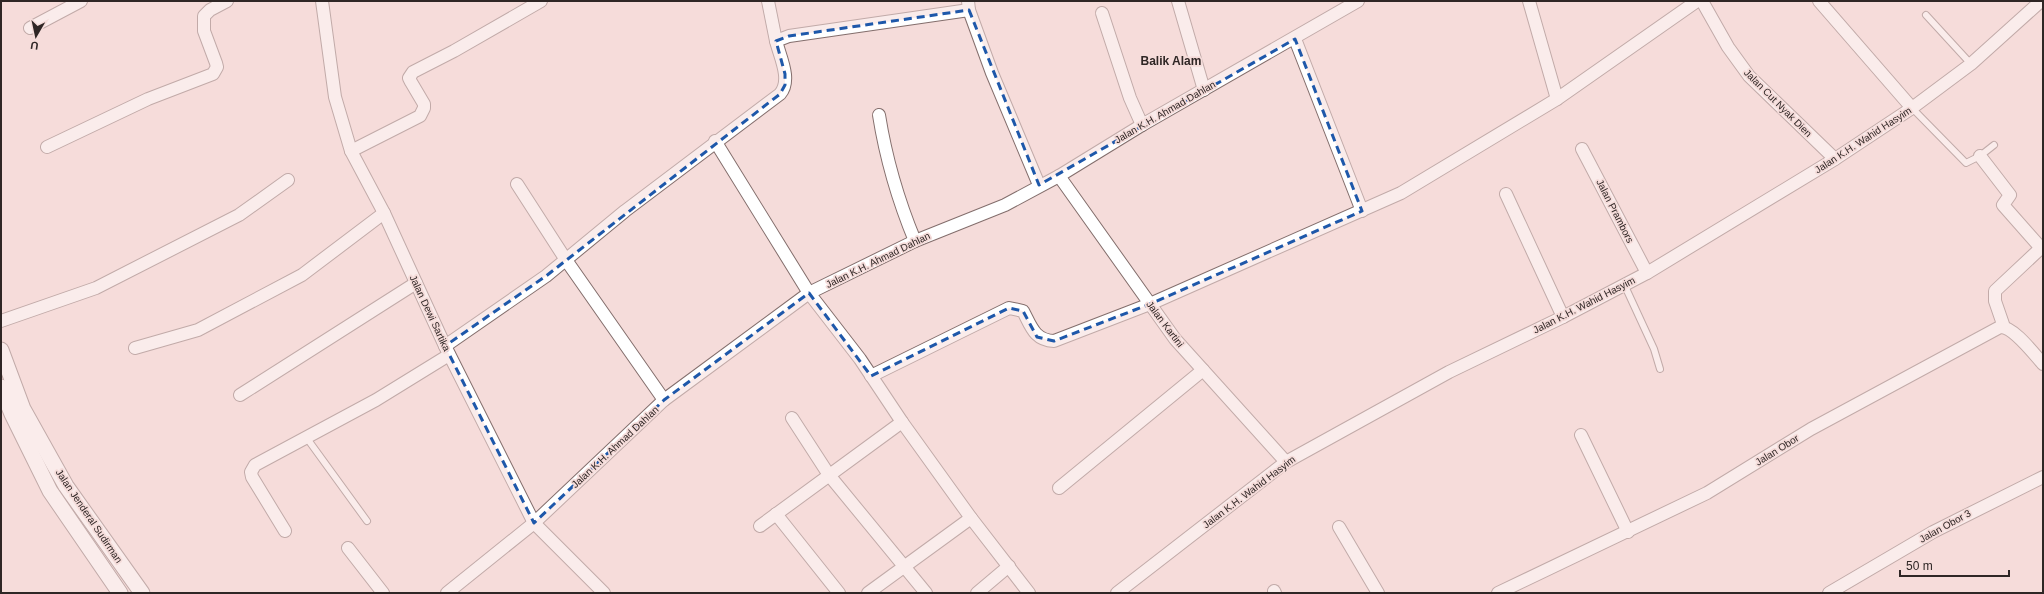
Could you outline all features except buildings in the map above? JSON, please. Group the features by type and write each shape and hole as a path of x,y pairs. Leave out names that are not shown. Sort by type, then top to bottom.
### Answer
{"street":[{"path":"30,28 81,1"},
{"path":"47,147 148,98 213,74 217,67 204,31 204,16 210,10 227,1"},
{"name":"Jalan Dewi Sartika","path":"322,1 335,97 351,151 384,213 447,350 534,523 604,593"},
{"path":"351,151 420,116 424,108 424,104 409,78 413,72 454,51 541,1"},
{"path":"285,531 255,483 251,472 255,466 376,400 447,350 546,276 715,141 783,90 785,85 785,74 776,41 768,1"},
{"path":"1178,1 1204,90"},
{"name":"Jalan K.H. Ahmad Dahlan","path":"448,593 534,523 664,400 808,293 915,241 1005,205 1039,185 1059,176 1142,125 1295,39 1358,1"},
{"path":"1529,1 1557,99"},
{"path":"872,376 1009,308 1023,311 1038,337 1045,341 1054,341 1150,304 1362,211 1401,193 1557,99 1697,1"},
{"name":"Jalan Cut Nyak Dien","path":"1702,1 1728,47 1749,76 1835,159"},
{"path":"1819,1 1912,108"},
{"name":"Jalan K.H. Wahid Hasyim","path":"1117,593 1286,462 1449,372 1563,317 1647,273 1835,159 1912,108 1971,64 2041,1"},
{"path":"776,41 789,36 968,6 992,73 1039,185"},
{"path":"1102,14 1130,98 1142,125"},
{"path":"1295,39 1362,211"},
{"path":"879,114 886,156 900,203 915,241"},
{"path":"715,141 808,293 872,376 902,422 971,518 1029,593"},
{"name":"Jalan Prambors","path":"1582,149 1647,273"},
{"path":"1980,156 2010,195 2003,204 2042,247 1995,291 1995,301 2004,327 2014,334 2043,364"},
{"name":"Jalan Kartini","path":"1059,176 1175,339 1286,462"},
{"path":"1,321 96,288 239,215 288,180"},
{"path":"517,184 566,260 664,400"},
{"path":"1506,194 1563,317"},
{"path":"135,348 198,330 302,276 384,213"},
{"path":"240,395 416,283"},
{"name":"Jalan Obor","path":"1498,593 1707,493 1810,429 1902,381 1992,331 2004,327"},
{"name":"Jalan Jenderal Sudirman","path":"1,350 24,409 66,486 142,593"},
{"path":"1059,488 1203,370"},
{"name":"Jalan Jenderal Sudirman","path":"1,387 12,414 50,491 120,593"},
{"path":"792,418 829,475 926,593"},
{"path":"760,526 902,422"},
{"path":"1581,435 1628,532"},
{"name":"Jalan Obor 3","path":"1829,593 1933,532 2043,477"},
{"path":"67,516 82,508"},
{"path":"776,514 839,593"},
{"path":"868,593 971,518"},
{"path":"1339,527 1378,593"},
{"path":"348,548 383,593"},
{"path":"977,593 1009,566"}],"lane":[{"path":"1926,15 1971,64"},
{"path":"1912,108 1962,161 1970,162 1994,144"},
{"path":"1624,284 1654,349 1660,368"},
{"path":"306,437 367,521"}],"highlighted area":[{"path":"969,10 1039,185 1295,39 1362,211 1150,304 1054,341 1037,337 1023,311 1009,308 871,376 809,293 664,400 534,523 445,346 546,276 780,94 785,85 785,74 776,41 789,36"}],"district":[{"name":"Balik Alam","path":"1171,61"}]}
